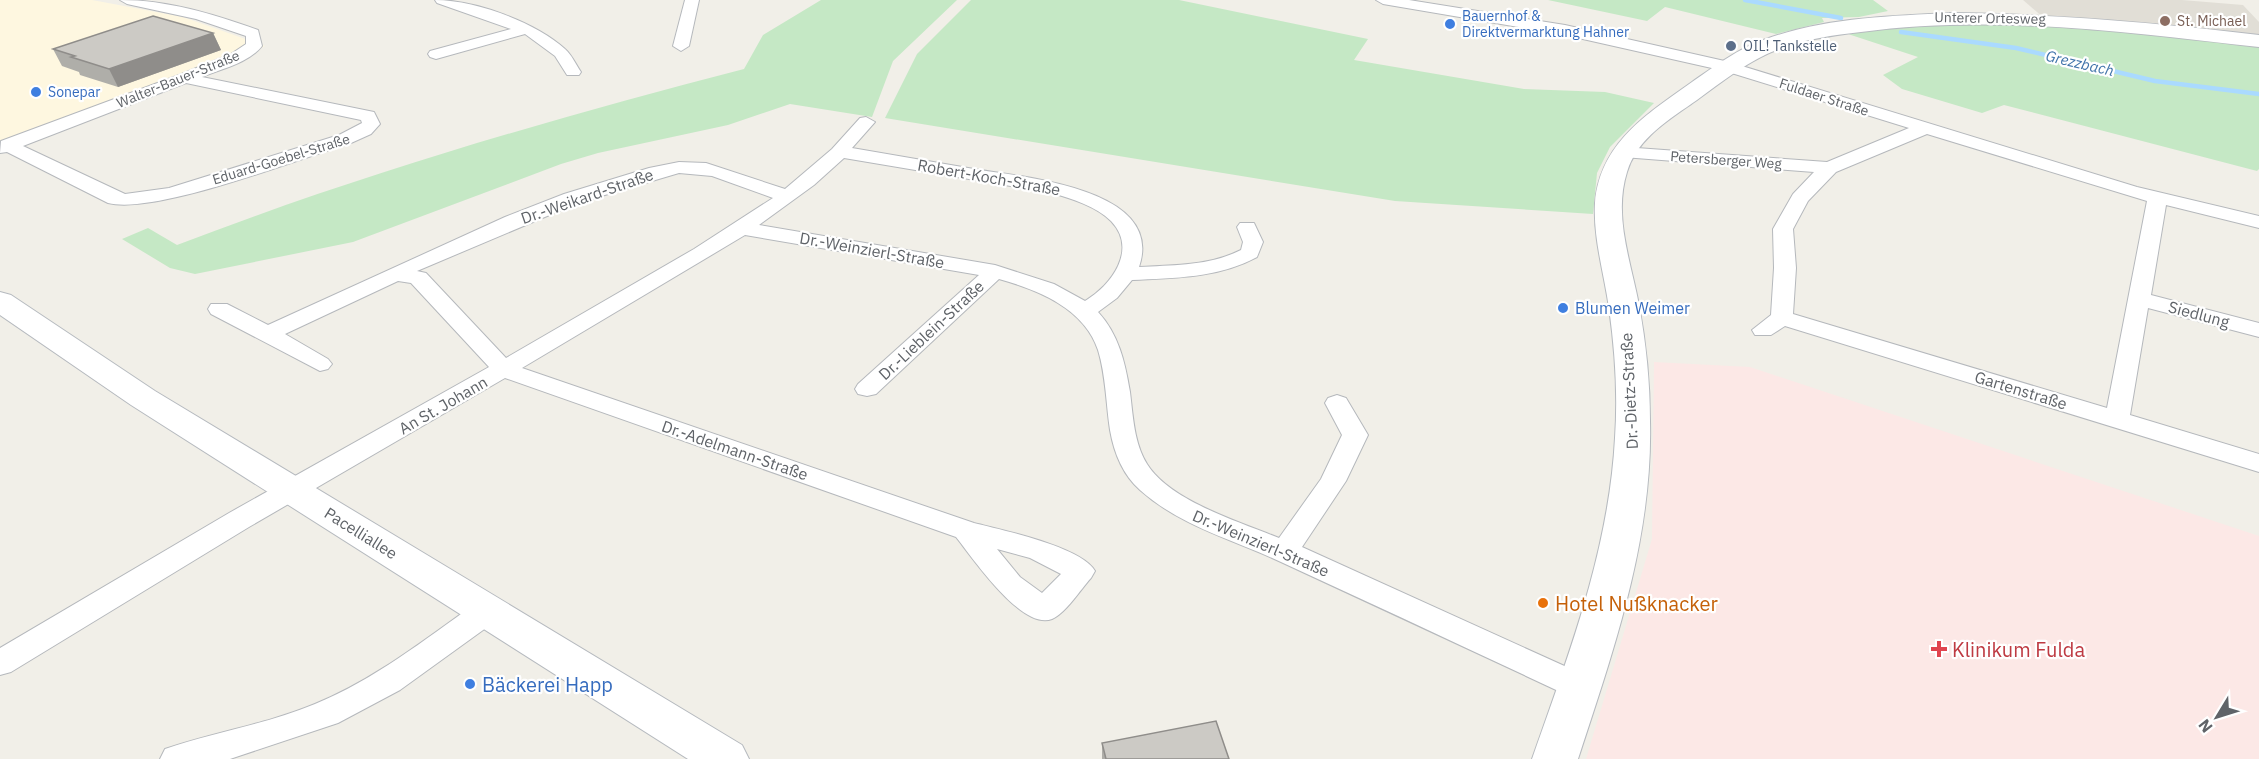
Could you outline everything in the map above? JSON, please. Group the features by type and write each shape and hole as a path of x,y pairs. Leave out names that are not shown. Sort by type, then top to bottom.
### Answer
{"main road":[{"path":"1893,1 1918,17"},
{"name":"Unterer Ortesweg","path":"1729,67 1764,47 1797,36 1859,23 1918,17 2044,18 2259,41"},
{"name":"Dr.-Dietz-Straße","path":"1556,759 1607,601 1632,472 1633,404 1630,364 1608,214 1614,173 1623,152 1644,127 1729,67"},
{"name":"Pacelliallee","path":"0,301 143,398 726,759"}],"street":[{"name":"Walter-Bauer-Straße","path":"4,146 185,78 237,57 254,46 253,33 200,15 127,0"},
{"path":"442,0 527,29 561,53 573,72"},
{"path":"681,46 692,0"},
{"name":"Fuldaer Straße","path":"1383,0 1565,30 1729,67 1923,129 2157,199 2259,222"},
{"path":"436,54 527,29"},
{"name":"Eduard-Goebel-Straße","path":"4,146 115,200 137,200 172,193 345,139 365,130 370,124 368,116 185,78"},
{"name":"An St. Johann","path":"0,663 292,491 504,370 739,228 786,196 842,152 866,122"},
{"path":"1829,168 1923,129"},
{"name":"Robert-Koch-Straße","path":"842,152 1054,188 1085,198 1115,214 1126,227 1133,248 1132,263 1127,274"},
{"name":"Petersberger Weg","path":"1623,152 1829,168"},
{"name":"Dr.-Weikard-Straße","path":"268,334 483,233 542,209 614,184 675,167 696,168 717,173 786,196"},
{"name":"Gartenstraße","path":"1829,168 1800,198 1783,229 1785,268 1773,324 2117,420 2259,463"},
{"path":"2117,420 2157,199"},
{"path":"1084,311 1099,303 1127,274 1218,267 1237,261 1250,253 1253,242 1247,227"},
{"name":"Dr.-Weinzierl-Straße","path":"739,228 994,271 1031,281 1084,311 1094,320 1108,346 1127,453 1148,483 1185,511 1284,551 1580,687"},
{"name":"Dr.-Lieblein-Straße","path":"867,389 994,271"},
{"path":"395,274 418,278 504,370"},
{"name":"Siedlung","path":"2139,299 2259,330"},
{"path":"219,309 320,364"},
{"name":"Dr.-Adelmann-Straße","path":"504,370 966,530"},
{"path":"1284,551 1328,491 1347,459 1355,435 1337,403"},
{"path":"177,759 271,734 334,710 373,691 486,612"}],"shaded area":[{"path":"0,0 92,0 183,17 265,46 228,65 0,148"},
{"name":"St. Michael","path":"2023,0 2182,0 2243,5 2259,22 2259,41 2044,18"},
{"name":"Klinikum Fulda","path":"1654,362 1750,367 2259,536 2259,759 1586,759 1652,539"}],"green space":[{"path":"821,0 957,0 893,61 872,117 790,104 728,125 598,153 561,164 353,242 195,274 170,268 122,239 148,228 177,245 387,171 529,128 744,69 763,35"},
{"path":"971,0 1179,0 1368,39 1354,60 1524,89 1605,92 1654,103 1610,147 1597,173 1593,214 1395,201 885,118 917,54"},
{"path":"1548,0 1873,0 1888,11 1859,17 1822,18 1824,22 1776,34 1665,7 1647,21"},
{"path":"1918,17 2259,41 2259,169 2257,171 2004,105 1982,113 1902,89 1883,75 1918,57 1836,28"}],"building":[{"path":"153,16 213,33 109,69 53,49"},
{"path":"1216,721 1229,759 1106,759 1102,743"}],"waterway":[{"name":"Grezzbach","path":"1745,0 1841,18"},
{"name":"Grezzbach","path":"1901,32 2016,48 2155,81 2259,94"}],"place":[{"name":"St. Michael","path":"2165,21"},
{"name":"Bauernhof & Direktvermarktung Hahner","path":"1450,24"},
{"name":"OIL! Tankstelle","path":"1731,46"},
{"name":"Sonepar","path":"36,92"},
{"name":"Blumen Weimer","path":"1563,308"},
{"name":"Hotel Nußknacker","path":"1543,603"},
{"name":"Klinikum Fulda","path":"1939,649"},
{"name":"Bäckerei Happ","path":"470,684"}]}
